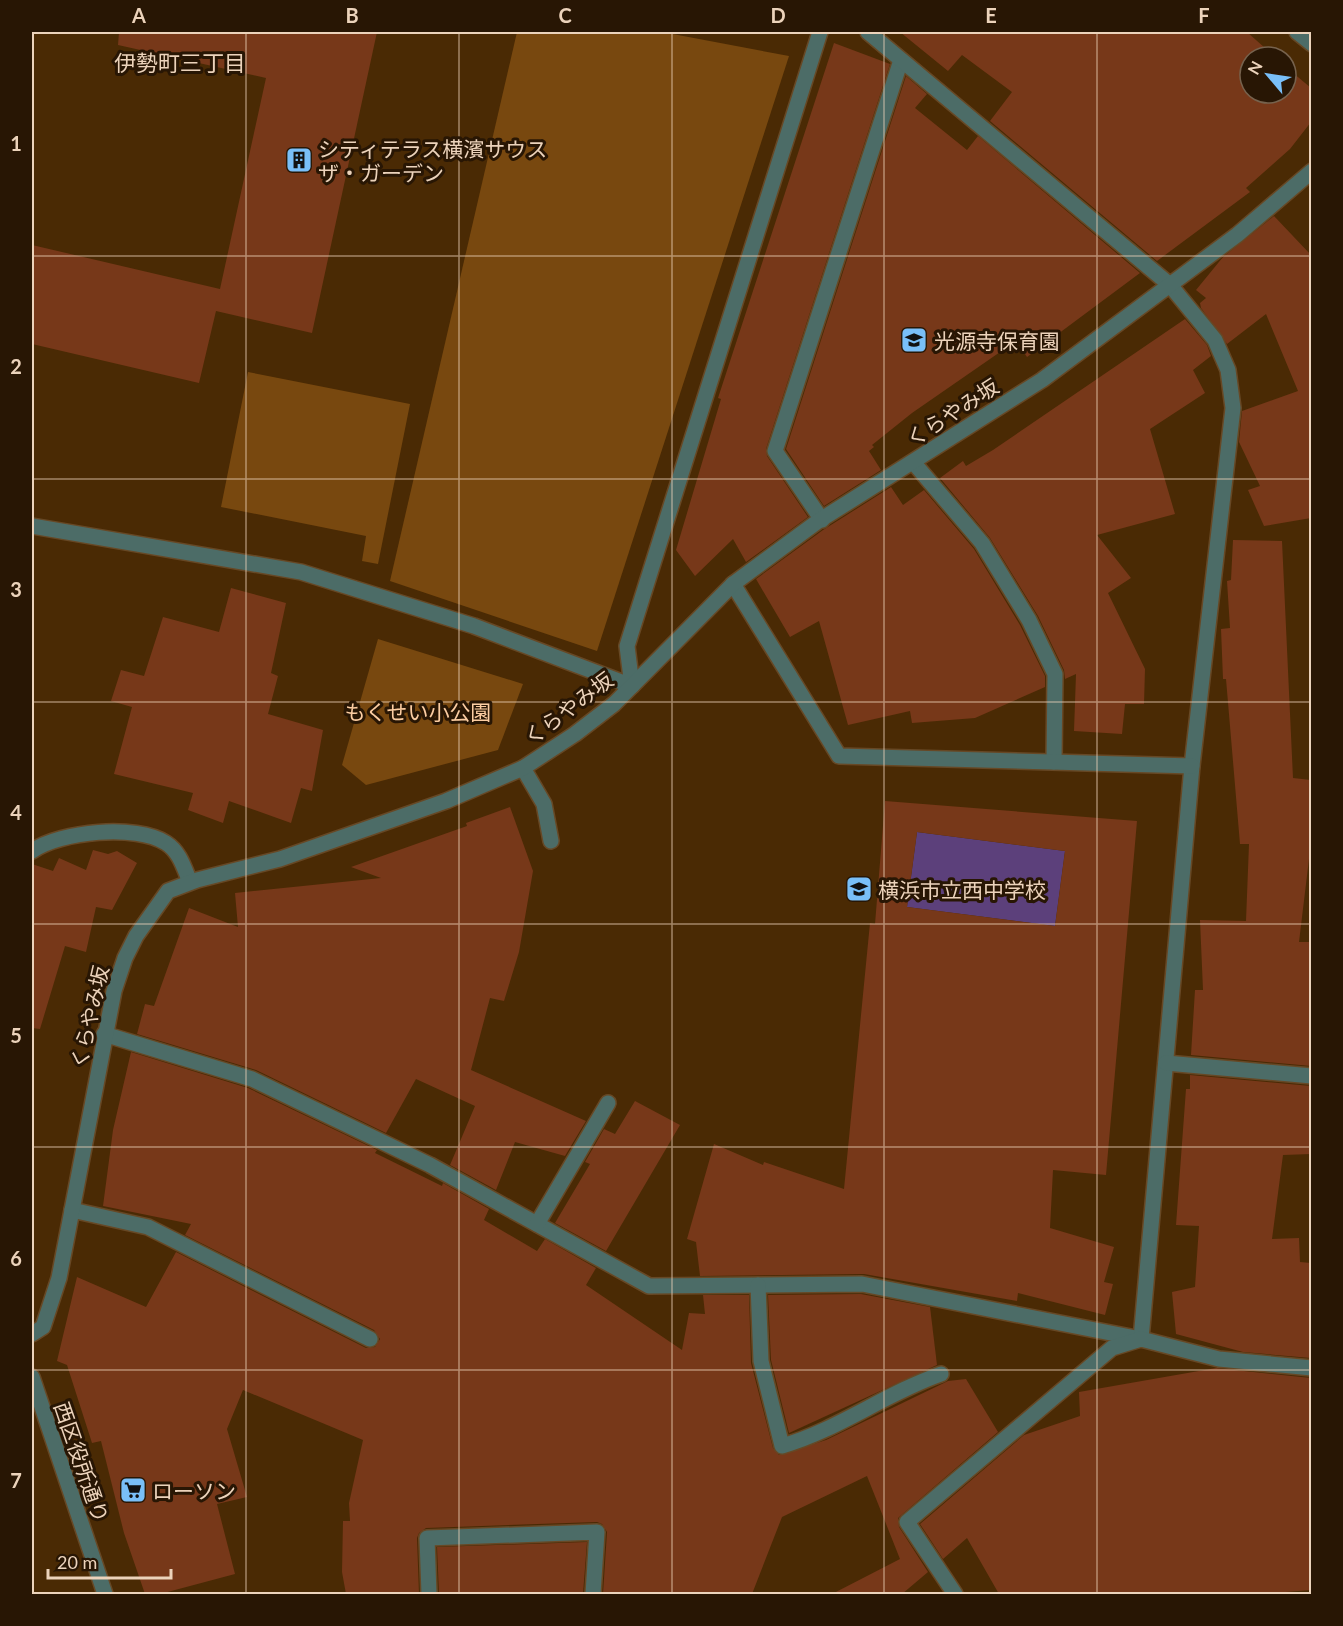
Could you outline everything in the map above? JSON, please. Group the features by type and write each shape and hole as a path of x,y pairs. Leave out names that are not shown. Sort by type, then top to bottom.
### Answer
{"street":[{"path":"32,526 301,572 474,626 632,686 627,646 820,32"},
{"path":"868,32 1170,285 1215,340 1228,370 1233,408 1192,766 1141,1340"},
{"path":"1298,32 1311,44"},
{"path":"822,520 775,451 901,60"},
{"name":"くらやみ坂","path":"32,1334 43,1327 59,1278 104,1034 117,980 136,936 168,891 190,882 280,859 446,801 523,768 575,734 632,686 733,584 822,520 1042,380 1237,235 1311,171"},
{"path":"913,462 982,543 1029,620 1055,674 1054,762"},
{"path":"733,584 839,756 1192,766"},
{"path":"523,768 544,804 551,841"},
{"path":"32,851 62,839 96,832 150,837 167,844 179,856 190,882"},
{"path":"104,1034 252,1079 430,1165 649,1286 862,1284 1141,1340 1219,1359 1311,1368"},
{"path":"1166,1064 1311,1076"},
{"path":"537,1224 608,1103"},
{"path":"72,1210 148,1227 370,1339"},
{"path":"758,1285 761,1361 782,1446 805,1439 914,1383 941,1374"},
{"path":"955,1594 907,1522 1112,1348 1141,1340"},
{"name":"西区役所通り","path":"32,1377 105,1594"},
{"path":"429,1594 427,1538 597,1532 593,1594"}],"green space":[{"path":"517,32 662,32 789,56 597,651 390,581"},
{"path":"248,372 410,404 378,564 362,561 366,536 221,507"},
{"name":"もくせい小公園","path":"378,639 523,684 498,750 366,785 342,765"}],"shaded area":[{"path":"917,832 1065,851 1055,926 907,907"}],"building":[{"path":"119,32 377,32 312,333 216,311 199,383 32,344 32,245 220,289 266,78 118,45"},
{"path":"900,32 1247,32 1262,45 1238,45 1238,105 1298,105 1298,77 1311,88 1311,122 1290,149 1246,188 1250,192 1157,261 990,121 1012,92 962,55 948,71"},
{"path":"834,43 890,64 766,449 767,456 808,517 746,562 733,539 695,576 676,550 721,399 718,398"},
{"path":"906,76 927,94 915,108 967,150 978,136 1140,273 1027,357 1016,341 912,413 872,445 874,447 869,451 881,470 824,506 786,449"},
{"path":"1274,216 1311,255 1311,518 1264,526 1248,490 1260,486 1239,442 1242,411 1298,391 1266,314 1227,344 1201,308 1200,303 1206,298 1196,290 1223,257"},
{"path":"1185,319 1207,345 1211,356 1193,370 1205,393 1150,429 1175,514 1097,535 1131,578 1108,593 1145,669 1144,704 1125,704 1122,734 1074,731 1076,674 1065,679 1064,670 1038,616 990,538 940,478 963,461 966,466 993,450"},
{"path":"891,487 903,505 924,490 974,549 1020,625 1045,676 1045,687 975,718 912,723 910,711 848,725 819,621 790,637 756,579 823,530"},
{"path":"1233,540 1282,541 1293,778 1311,780 1311,860 1309,859 1299,942 1311,942 1311,1066 1191,1055 1195,990 1203,990 1200,920 1246,921 1249,844 1240,844 1226,679 1223,679 1221,629 1230,628 1227,581 1231,580"},
{"path":"231,588 286,603 271,673 278,676 268,714 323,730 312,791 301,788 291,823 229,801 223,823 188,810 193,793 114,774 132,707 111,701 121,670 144,676 163,617 219,632"},
{"path":"885,801 1137,821 1106,1175 1053,1170 1050,1228 1114,1247 1104,1282 1113,1284 1105,1315 1018,1293 1017,1301 864,1274 700,1276 696,1242 687,1239 714,1144 763,1165 764,1162 844,1189 870,923 875,924","holes":["917,832 1065,851 1055,926 907,907"]},
{"path":"510,807 533,871 519,952 504,1001 490,998 471,1070 586,1121 565,1156 515,1142 496,1190 450,1165 475,1106 416,1079 386,1133 256,1070 137,1034 145,1004 154,1006 189,908 238,927 235,893 381,878 351,867 467,826 466,823"},
{"path":"93,850 108,854 117,851 137,863 112,910 96,907 86,952 65,946 40,1029 32,1028 32,864 53,871 59,858 86,870"},
{"path":"131,1052 248,1088 377,1150 375,1153 442,1186 443,1183 489,1209 484,1220 537,1251 545,1239 596,1268 586,1285 682,1350 689,1313 705,1314 703,1295 749,1295 751,1363 773,1448 779,1455 826,1440 948,1381 966,1379 998,1432 898,1518 899,1527 928,1572 902,1594 832,1594 900,1559 867,1476 782,1517 752,1594 603,1594 607,1532 602,1524 597,1522 426,1528 419,1533 417,1538 419,1594 346,1594 342,1572 343,1521 350,1521 349,1503 363,1440 243,1390 227,1429 247,1497 217,1504 235,1574 160,1594 145,1594 124,1533 101,1441 92,1443 67,1365 57,1361 77,1277 146,1307 176,1252 366,1348 375,1347 380,1339 374,1330 185,1235 191,1224 103,1206 113,1130"},
{"path":"1190,1075 1311,1086 1311,1154 1283,1155 1272,1239 1299,1238 1300,1262 1311,1263 1311,1358 1243,1352 1176,1334 1172,1292 1195,1287 1199,1226 1176,1225 1186,1089 1190,1089"},
{"path":"635,1101 680,1125 606,1251 555,1223 590,1164 585,1162 604,1129 615,1134"},
{"path":"861,1294 930,1307 937,1365 789,1433 771,1360 768,1295"},
{"path":"1216,1368 1311,1378 1311,1590 1261,1594 999,1594 967,1538 943,1559 920,1524 1024,1435 1080,1416 1079,1392"},
{"path":"587,1542 583,1594 439,1594 437,1547"}],"place":[{"name":"シティテラス横濱サウス ザ・ガーデン","path":"299,160"},
{"name":"光源寺保育園","path":"914,340"},
{"name":"横浜市立西中学校","path":"859,889"},
{"name":"ローソン","path":"133,1490"}],"district":[{"name":"伊勢町三丁目","path":"180,62"}]}
